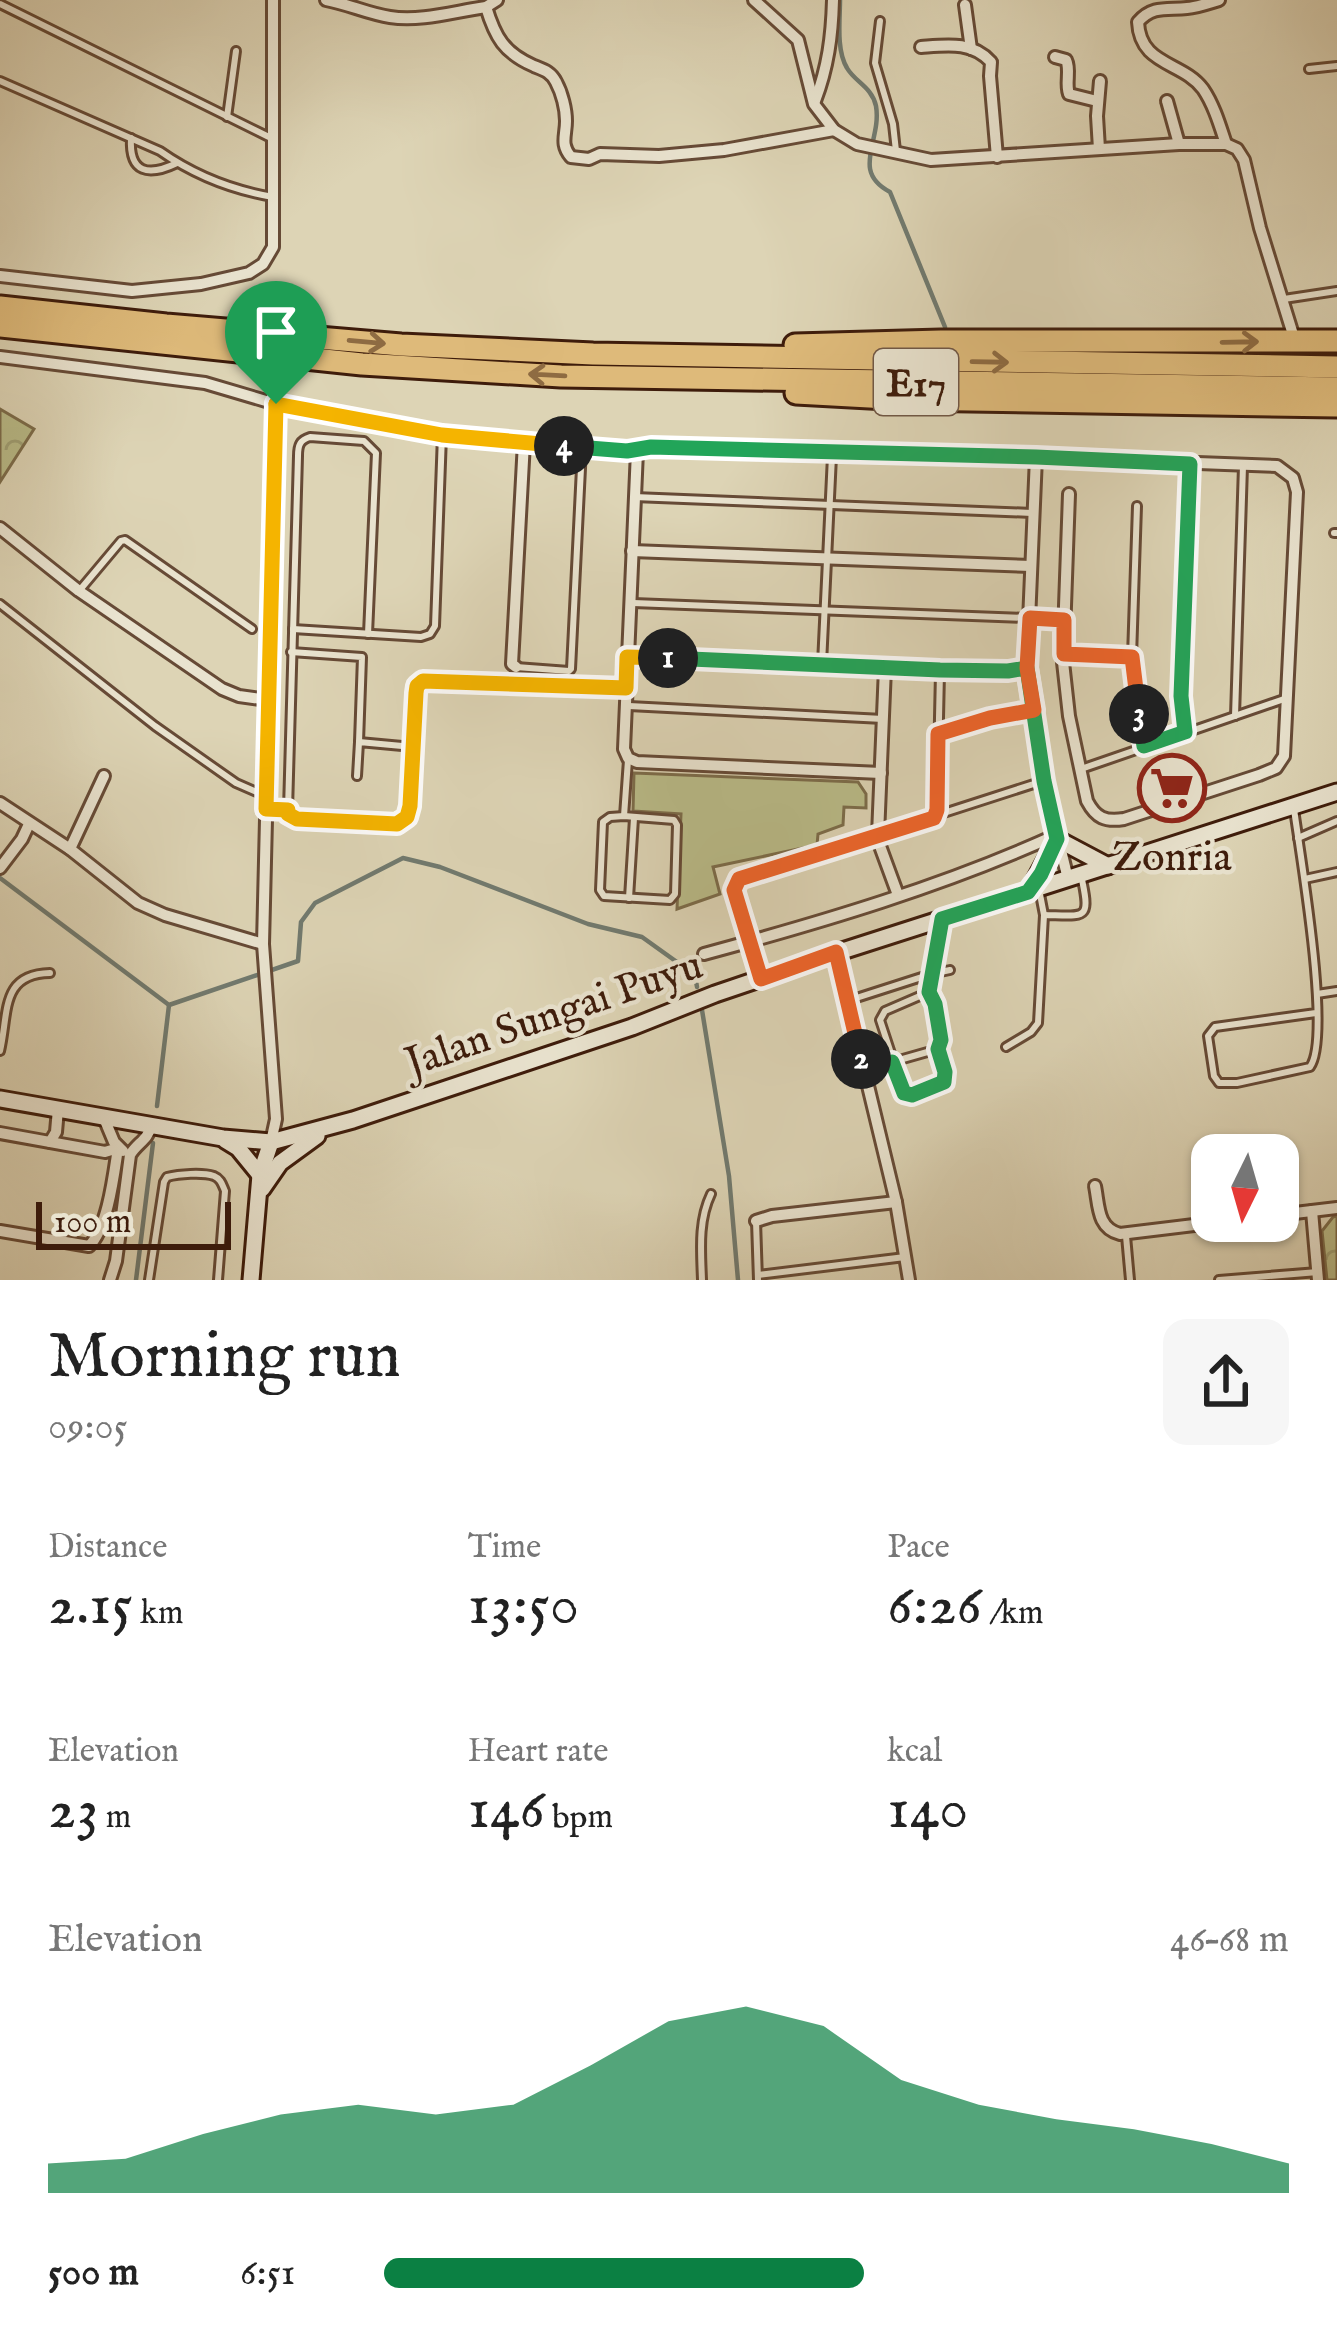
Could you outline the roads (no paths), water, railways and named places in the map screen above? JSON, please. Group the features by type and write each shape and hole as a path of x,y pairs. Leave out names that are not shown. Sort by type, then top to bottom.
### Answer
{"highway":[{"name":"E17","path":"0,307 166,326 664,366 1166,376 1337,388"},
{"name":"E17","path":"0,326 362,364 561,376 664,366"},
{"path":"664,366 729,346 1337,341"},
{"path":"664,366 736,390 885,398 1337,406"},
{"name":"E17","path":"1166,376 1337,367"}],"main road":[{"name":"Jalan Sungai Puyu","path":"0,1099 271,1142 353,1120 632,1027 836,952 1337,792"},
{"path":"1034,891 1056,837 1108,866"},
{"path":"258,1194 280,1163 309,1139 353,1120"},
{"path":"223,1138 260,1175"},
{"path":"251,1280 260,1175 271,1142"}],"street":[{"path":"0,276 132,291 201,284 249,273 263,264 273,247 273,0"},
{"path":"326,0 403,18 490,2 494,34 505,48 556,80 565,108 563,143 571,157 708,152 834,130"},
{"path":"754,0 798,40 814,104 834,130 857,144 931,160 1180,144 1226,144 1237,149 1295,341"},
{"path":"814,104 832,37 833,0"},
{"path":"1220,0 1190,8 1161,4 1138,22 1143,44 1161,62 1187,73 1203,90 1226,144"},
{"path":"965,5 971,49"},
{"path":"921,47 959,44 991,62 998,157"},
{"path":"1055,57 1068,64 1069,94 1097,101"},
{"path":"1099,149 1100,81"},
{"path":"1167,101 1180,144"},
{"path":"0,357 205,382 276,404 442,435 582,448 1277,466 1293,478 1297,492 1284,756 1276,768 1124,819 1110,821 1093,811 1069,716 1064,654 1069,494"},
{"path":"271,1142 276,1118 263,948 276,404"},
{"path":"516,667 512,664 524,442"},
{"path":"637,451 623,749 628,758 881,773"},
{"path":"1036,457 1027,668 1056,837 1075,877"},
{"path":"1185,732 1181,696 1190,464"},
{"path":"0,528 79,590 222,689 268,700"},
{"path":"632,551 1031,566"},
{"path":"1030,618 1064,620"},
{"path":"627,657 940,670 1027,668"},
{"path":"885,668 878,835 898,895"},
{"path":"266,802 297,819 397,824 407,817 416,693 423,681 626,688"},
{"path":"70,849 104,776"},
{"path":"0,803 70,849 138,903 263,948"},
{"path":"2,866 29,824"},
{"path":"704,954 898,895 1056,837"},
{"path":"751,941 761,979"},
{"path":"836,952 896,1202 909,1280"},
{"path":"50,1142 58,1109"},
{"path":"104,1118 124,1152 116,1261 110,1280"},
{"path":"0,1133 124,1152 146,1138 151,1126"},
{"path":"0,1232 89,1246 96,1239 124,1152"},
{"path":"1095,1186 1102,1223 1110,1232 1191,1225"},
{"path":"756,1221 896,1202"},
{"path":"1299,1212 1337,1208"},
{"path":"1312,1210 1318,1276"}],"lane":[{"path":"0,4 273,139"},
{"path":"880,21 875,63 893,124 893,150"},
{"path":"227,117 236,51"},
{"path":"1309,69 1337,66"},
{"path":"0,81 236,190 272,197"},
{"path":"131,138 130,153 142,169 159,171 177,163"},
{"path":"1284,299 1337,291"},
{"path":"292,629 430,634 435,626 442,435"},
{"path":"288,810 298,446 310,437 364,441 376,453 368,634"},
{"path":"516,667 572,669 582,448"},
{"path":"822,664 832,452"},
{"path":"1235,716 1243,466"},
{"path":"634,497 1034,513"},
{"path":"1137,506 1132,657 1144,746"},
{"path":"79,590 125,540 252,629"},
{"path":"629,603 1030,618"},
{"path":"0,604 154,727 266,802"},
{"path":"291,652 362,657 357,776"},
{"path":"1064,654 1132,657"},
{"path":"934,818 940,670"},
{"path":"1080,770 1287,698"},
{"path":"626,706 883,719"},
{"path":"938,734 1034,710"},
{"path":"359,742 413,746"},
{"path":"624,816 628,758"},
{"path":"751,941 734,890 739,879 1044,781"},
{"path":"1294,806 1316,994 1317,1053 1315,1062 1310,1067 1225,1084 1214,1076 1208,1036 1215,1027 1316,1013"},
{"path":"624,816 674,820 677,825 675,894 670,900 604,896 600,890 603,822 624,816"},
{"path":"629,898 634,817"},
{"path":"1298,838 1337,821"},
{"path":"1305,879 1337,872"},
{"path":"1044,915 1078,916 1086,910 1088,904 1075,877"},
{"path":"1006,1047 1038,1023 1044,915 1034,891"},
{"path":"929,992 885,1011 880,1020 904,1093 912,1095 944,1082 935,1004 929,992 942,919"},
{"path":"847,1001 950,970"},
{"path":"0,1051 12,993 20,979 50,973"},
{"path":"1316,994 1337,991"},
{"path":"864,1070 938,1049"},
{"path":"149,1280 164,1182 176,1175 215,1176 222,1183 218,1280"},
{"path":"702,1280 700,1244 704,1209 711,1194"},
{"path":"756,1221 758,1278 905,1257"},
{"path":"1126,1233 1130,1280"},
{"path":"1219,1280 1318,1276"}],"waterway":[{"path":"840,0 841,53 876,106 872,175 890,192 945,327"},
{"path":"0,878 169,1005 298,961 301,922 315,903 403,858 440,867 588,924 642,937 695,975 697,987"},
{"path":"157,1106 169,1005"},
{"path":"702,1010 729,1176 738,1280"},
{"path":"136,1280 153,1143"}],"place":[{"name":"Zonria","path":"1172,788"}]}
